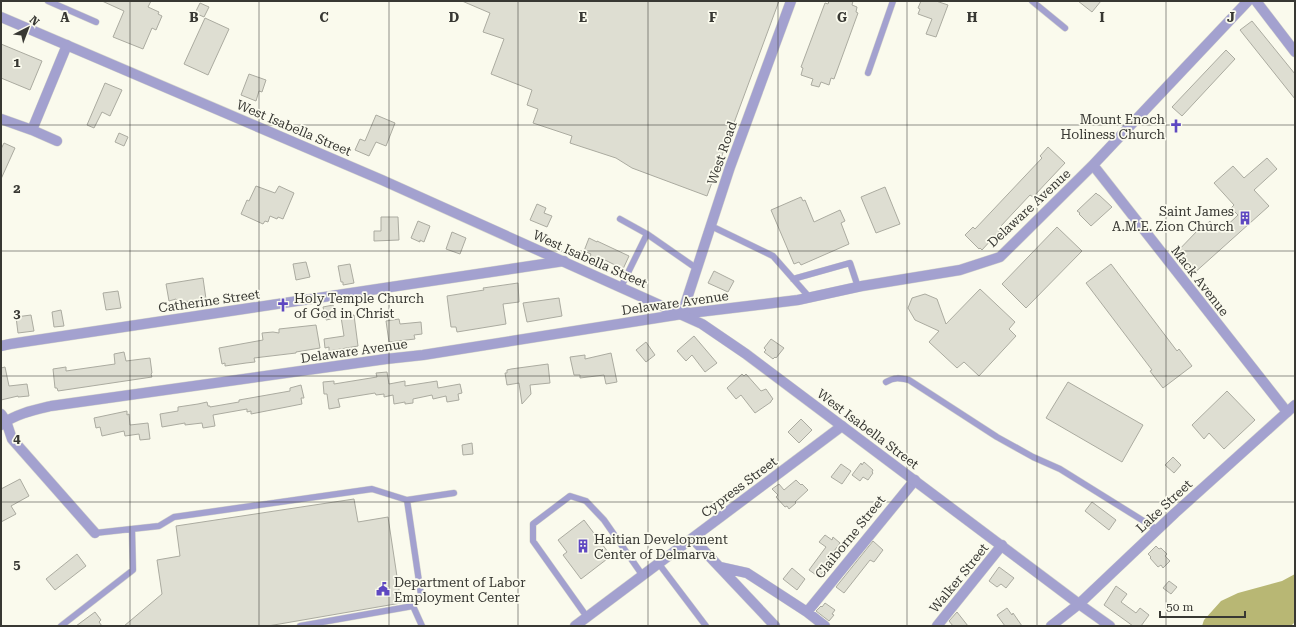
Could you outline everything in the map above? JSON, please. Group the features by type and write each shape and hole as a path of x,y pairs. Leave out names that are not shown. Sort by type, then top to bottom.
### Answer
{"street":[{"name":"West Road","path":"682,314 733,159 791,1"},
{"name":"Delaware Avenue","path":"3,420 26,412 51,406 423,355 682,314 798,300 858,287 960,270 1000,257 1093,165 1248,1"},
{"path":"1256,1 1295,52"},
{"name":"West Isabella Street","path":"1,17 382,180 702,324 915,480 1110,626"},
{"path":"32,130 67,45"},
{"path":"1,119 57,141"},
{"name":"Mack Avenue","path":"1093,165 1286,412"},
{"name":"Catherine Street","path":"1,346 18,342 564,261"},
{"name":"Lake Street","path":"1051,626 1079,604 1295,405"},
{"path":"3,420 12,439 95,533"},
{"name":"Cypress Street","path":"575,626 694,539 842,426"},
{"name":"Claiborne Street","path":"807,612 915,480"},
{"path":"694,539 775,626"},
{"name":"Walker Street","path":"937,626 1002,546"},
{"path":"720,567 747,573 807,612 825,626"}],"lane":[{"path":"48,1 96,22"},
{"path":"868,73 892,1"},
{"path":"1032,1 1066,28"},
{"path":"620,219 647,234 696,268"},
{"path":"711,226 773,256 810,298"},
{"path":"621,287 647,234"},
{"path":"793,279 850,263 858,287"},
{"path":"886,382 891,379 900,378 909,380 997,437 1033,457 1060,468 1158,530"},
{"path":"95,533 159,526 174,517 372,489 407,500 454,493"},
{"path":"587,617 533,541 532,524 570,496 586,502 604,520 643,576"},
{"path":"300,626 413,606 421,594 407,500"},
{"path":"61,626 133,570 132,529"},
{"path":"660,564 706,626"},
{"path":"413,606 422,626"}],"shaded area":[{"path":"1295,574 1295,622 1291,626 1202,626 1204,620 1221,601 1238,593 1282,581"}],"building":[{"path":"102,1 151,1 148,7 159,12 158,14 162,16 156,30 152,28 143,49 113,37 124,11"},
{"path":"462,1 779,1 707,196 632,168 616,158 570,143 572,136 533,123 538,109 527,105 532,90 491,74 504,39 483,32 490,13"},
{"path":"829,1 853,1 852,5 857,7 856,12 858,13 834,79 831,78 829,85 821,82 819,87 811,85 813,79 801,75 803,68 801,67 825,3 828,4"},
{"path":"921,1 936,1 948,5 936,37 926,34 932,19 918,14 920,9 918,8"},
{"path":"1078,1 1101,1 1092,12"},
{"path":"200,3 209,7 204,17 195,13"},
{"path":"205,18 229,29 208,75 184,64"},
{"path":"1252,21 1295,74 1295,99 1240,30"},
{"path":"1,44 42,61 30,90 1,78"},
{"path":"1226,50 1235,59 1182,116 1172,107"},
{"path":"249,74 266,80 262,92 259,91 256,101 241,95"},
{"path":"105,83 122,90 110,116 102,112 94,128 87,125"},
{"path":"376,115 395,123 386,146 376,142 369,156 355,150 360,139 365,141"},
{"path":"119,133 128,137 124,146 115,142"},
{"path":"4,143 15,148 1,179 1,149"},
{"path":"1048,147 1065,163 1033,197 1030,195 1000,227 1002,228 982,250 980,248 979,249 965,235 973,227 975,229 1042,158 1040,156"},
{"name":"Saint James A.M.E. Zion Church","path":"1267,158 1277,169 1254,190 1269,206 1192,275 1174,255 1198,230 1199,231 1210,221 1220,232 1238,215 1231,208 1234,205 1214,183 1233,166 1244,178"},
{"path":"256,186 275,193 279,186 294,193 283,219 278,217 277,219 270,216 268,222 265,221 263,224 241,214 247,200 249,201"},
{"path":"885,187 900,224 876,233 861,197"},
{"path":"1096,193 1112,207 1091,226 1077,211"},
{"path":"801,197 803,201 805,200 814,222 840,210 845,221 841,223 849,244 801,265 799,262 794,264 771,210"},
{"path":"537,204 546,208 544,213 552,216 547,227 530,220"},
{"path":"381,217 398,217 399,240 374,241 374,231 381,231"},
{"path":"418,221 430,226 424,242 411,238"},
{"path":"1057,227 1082,251 1026,308 1002,284"},
{"path":"452,232 466,238 460,254 446,249"},
{"path":"589,238 629,256 623,269 599,257 597,262 589,258 591,254 584,251"},
{"path":"306,262 310,277 296,280 293,264"},
{"path":"350,264 354,283 343,285 338,266"},
{"path":"1111,264 1177,351 1179,349 1192,366 1163,388 1150,371 1152,370 1086,283"},
{"path":"714,271 734,281 728,292 708,283"},
{"path":"203,278 206,299 177,303 176,299 169,301 166,284"},
{"path":"518,283 519,302 503,304 506,324 457,332 456,327 451,327 447,296 484,290 483,288"},
{"path":"980,289 1015,322 1009,329 1016,336 979,376 964,362 957,368 929,342 939,331 915,320 908,308 912,298 925,294 937,299 946,324"},
{"path":"118,291 121,308 106,310 103,293"},
{"path":"559,298 562,316 527,322 523,303"},
{"path":"333,305 336,318 326,320 323,307"},
{"path":"61,310 64,326 54,327 52,312"},
{"path":"31,315 34,331 18,333 16,317"},
{"path":"354,315 358,346 329,351 329,347 325,348 324,339 344,336 341,317"},
{"path":"399,319 400,324 421,322 422,334 414,335 415,339 389,342 386,321"},
{"path":"316,325 320,348 296,353 254,358 255,362 225,366 225,363 222,364 219,348 263,340 262,333 279,333 279,329"},
{"path":"694,336 717,363 705,372 692,355 686,361 677,351"},
{"path":"771,339 784,348 776,358 775,357 773,359 764,352 766,350 764,348"},
{"path":"646,342 655,355 646,362 636,350"},
{"path":"124,352 126,361 150,358 152,377 58,391 57,388 55,388 53,369 66,367 66,371 115,364 114,354"},
{"path":"611,353 617,382 606,384 604,375 580,378 580,375 574,375 570,357 585,355 585,359"},
{"path":"548,364 550,383 530,385 531,394 522,404 519,383 507,385 505,373 507,373 507,370 511,369"},
{"path":"5,367 9,386 27,384 29,396 18,396 1,400 1,368"},
{"path":"387,372 389,384 405,381 405,386 437,381 438,388 460,384 462,393 458,394 459,400 447,402 446,396 433,399 432,395 413,399 413,403 405,404 405,402 394,404 393,395 384,397 384,394 376,395 375,393 338,399 340,407 329,409 327,394 324,394 323,382 334,381 334,384 377,377 376,373"},
{"path":"742,374 744,376 746,374 761,391 766,389 773,399 755,413 741,395 736,399 727,388"},
{"path":"1068,382 1143,425 1122,462 1046,418"},
{"path":"301,385 304,398 301,398 302,404 251,414 251,411 247,412 247,409 213,415 215,426 203,428 202,423 185,425 185,423 162,427 160,414 178,411 178,407 207,402 208,406 210,407 239,402 239,400 290,391 290,388"},
{"path":"1227,391 1255,420 1224,449 1209,433 1204,439 1192,425"},
{"path":"127,411 127,415 129,414 130,425 148,423 150,439 140,440 139,434 125,436 124,431 102,436 100,427 96,428 94,418"},
{"path":"801,419 812,430 799,443 788,432"},
{"path":"472,443 473,454 463,455 462,445"},
{"path":"1173,457 1181,465 1174,473 1165,465"},
{"path":"864,462 873,470 873,473 868,480 863,477 860,481 852,475 861,463 862,465"},
{"path":"841,464 851,471 842,484 831,477"},
{"path":"20,479 29,496 11,506 16,514 1,522 1,489"},
{"path":"796,480 808,490 789,509 787,506 785,507 776,497 778,495 772,489 779,484 784,490"},
{"path":"354,499 358,522 388,517 401,603 268,626 124,626 162,594 157,560 180,556 176,526"},
{"path":"1092,502 1116,520 1109,530 1085,511"},
{"name":"Haitian Development Center of Delmarva","path":"584,520 611,556 581,579 563,555 567,552 558,540"},
{"path":"825,535 832,540 833,537 840,543 826,562 829,564 819,577 809,570 826,547 819,542"},
{"path":"873,541 883,550 874,562 870,560 844,593 836,587"},
{"path":"1156,546 1159,549 1161,548 1167,554 1165,556 1170,561 1163,568 1161,565 1158,567 1148,554"},
{"path":"77,554 86,566 55,590 46,579"},
{"path":"999,567 1014,578 1006,588 1001,584 997,587 989,581"},
{"path":"792,568 805,579 797,590 783,579"},
{"path":"1169,581 1177,587 1171,594 1163,588"},
{"path":"1116,586 1127,594 1121,602 1136,613 1140,608 1149,615 1141,626 1133,626 1104,605"},
{"path":"825,603 835,610 832,614 834,615 829,621 816,611"},
{"path":"1007,608 1012,615 1013,613 1022,626 1005,626 997,615"},
{"path":"95,612 101,620 99,622 102,626 76,626"},
{"path":"957,612 968,626 953,626 949,621"}],"place":[{"name":"Mount Enoch Holiness Church","path":"1176,126"},
{"name":"Saint James A.M.E. Zion Church","path":"1245,218"},
{"name":"Holy Temple Church of God in Christ","path":"283,305"},
{"name":"Haitian Development Center of Delmarva","path":"583,546"},
{"name":"Department of Labor Employment Center","path":"383,589"}]}
